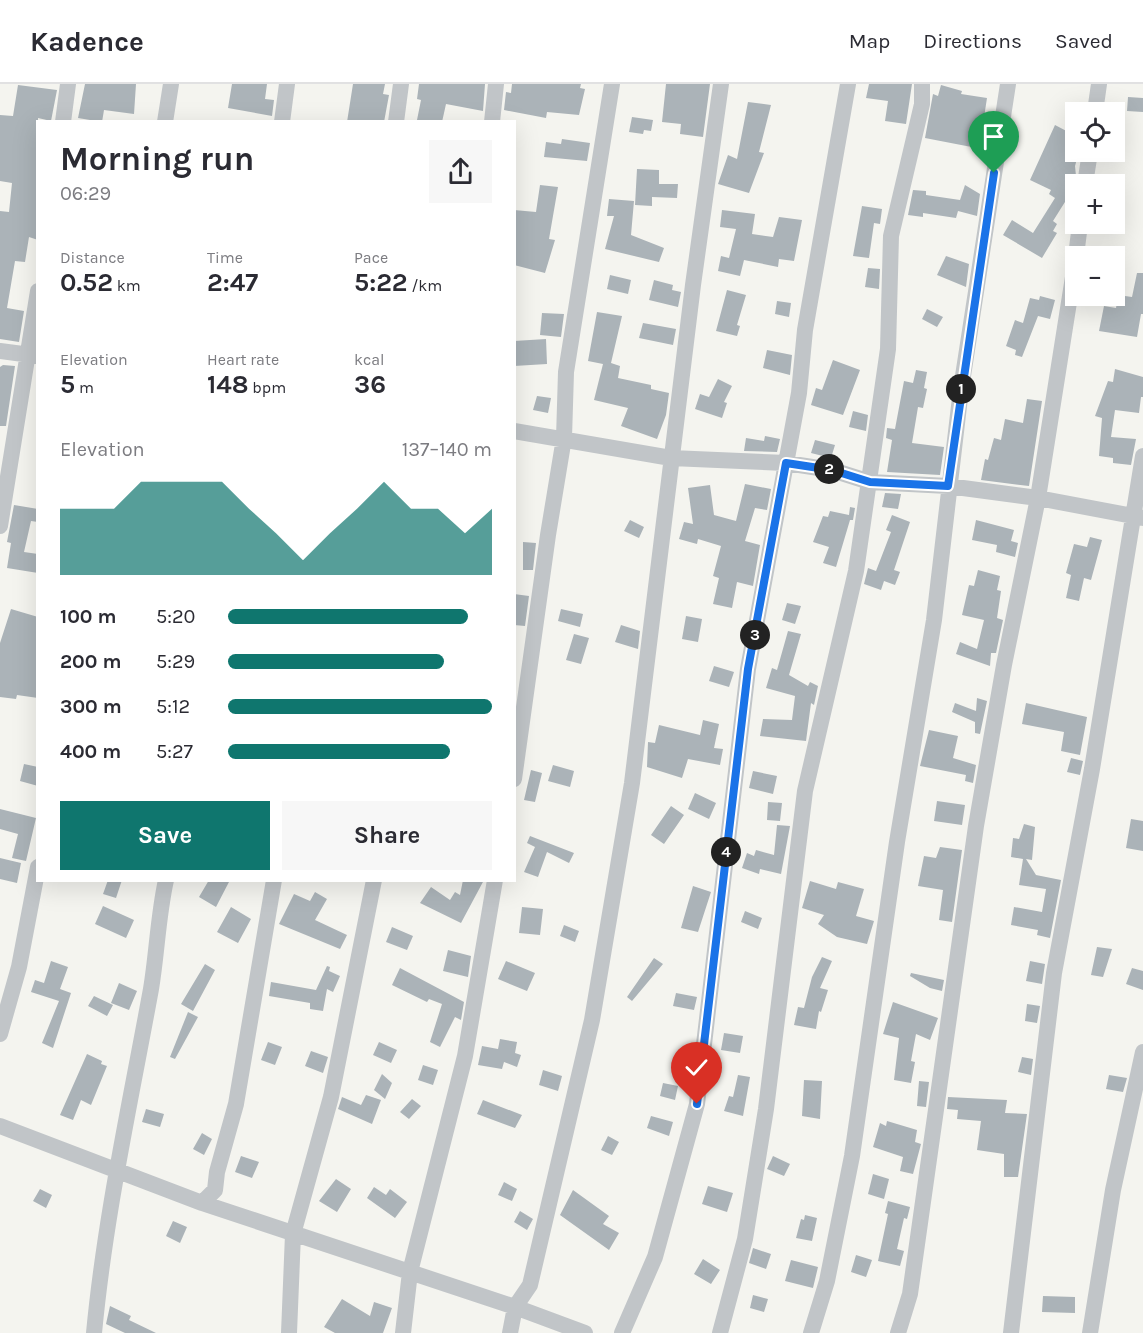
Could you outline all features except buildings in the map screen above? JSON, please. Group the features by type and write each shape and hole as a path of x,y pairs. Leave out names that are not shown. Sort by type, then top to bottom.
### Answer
{"street":[{"path":"63,120 68,84"},
{"path":"165,120 171,84"},
{"path":"282,120 288,84"},
{"path":"396,120 401,84"},
{"path":"492,120 496,84"},
{"path":"516,765 564,438 566,372 612,84"},
{"path":"510,1333 515,1307 530,1285 592,1020 632,783 671,458 721,84"},
{"path":"622,1333 655,1257 697,1104 748,669 799,393 805,330 848,84"},
{"path":"720,1333 745,1239 766,1109 805,791 851,596 870,482 888,349 891,236 922,104 922,84"},
{"path":"811,1333 827,1281 852,1156 897,842 934,620 948,486 1008,84"},
{"path":"1097,102 1100,84"},
{"path":"898,1333 910,1294 978,815 1004,664 1038,498 1068,306"},
{"path":"0,526 33,355 36,317"},
{"path":"0,351 33,355"},
{"path":"516,431 671,458 786,463 832,470 870,482 948,486 1038,498 1137,517"},
{"path":"1011,1333 1054,973 1137,517 1143,456"},
{"path":"0,1034 19,966 36,877"},
{"path":"94,1333 99,1282 151,987 166,882"},
{"path":"202,1203 215,1190 217,1172 236,1104 274,882"},
{"path":"289,1333 293,1234 331,1097 374,882"},
{"path":"403,1333 410,1272 465,1056 495,882"},
{"path":"1090,1333 1113,1190 1143,1052"},
{"path":"0,1126 202,1203 515,1307 585,1333"}],"route":[{"path":"697,1104 748,669 770,562 786,463 832,470 870,482 948,486 994,173"}]}
